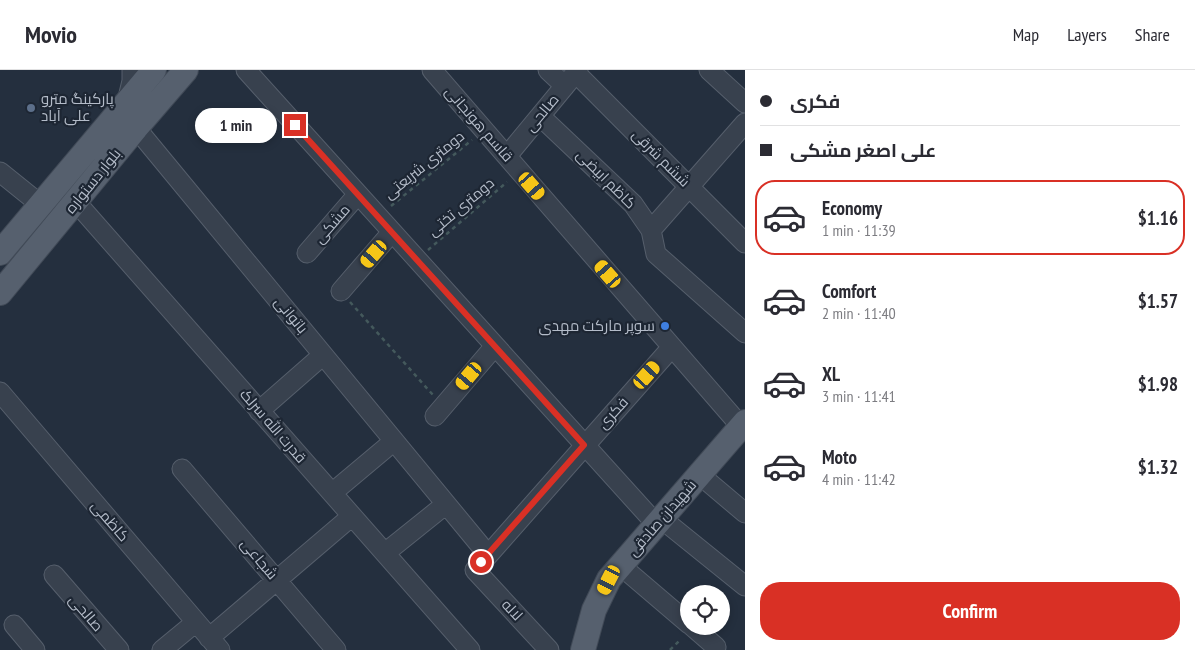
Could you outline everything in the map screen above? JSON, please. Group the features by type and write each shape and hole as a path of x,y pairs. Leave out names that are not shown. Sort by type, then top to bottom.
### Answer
{"main road":[{"name":"بلوار دستواره","path":"0,252 154,70"},
{"name":"بلوار دستواره","path":"0,293 186,70"},
{"name":"شهیدان صادقی","path":"583,650 594,610 609,580 744,427"}],"street":[{"path":"127,102 132,81 132,70"},
{"path":"246,70 584,445 659,522 745,586"},
{"name":"قاسم هونجانی","path":"432,70 672,347 744,427"},
{"name":"ششم شرقی","path":"548,70 573,76 689,186 745,243"},
{"path":"709,70 745,102"},
{"name":"صالحی","path":"507,156 573,76"},
{"name":"کاظم ابیضی","path":"540,116 634,204 651,230 656,254 745,333"},
{"path":"651,230 745,123"},
{"name":"باتوانی","path":"136,128 480,545"},
{"path":"0,172 41,205"},
{"name":"مشکی","path":"307,253 358,194"},
{"name":"قدرت الله سرلک","path":"76,202 470,650"},
{"path":"341,292 392,232"},
{"path":"439,411 495,346"},
{"name":"فکری","path":"475,570 672,347"},
{"path":"260,411 323,355"},
{"name":"کاظمی","path":"0,392 214,644"},
{"path":"332,493 394,440"},
{"name":"شجاعی","path":"182,468 336,650"},
{"path":"700,475 745,513"},
{"path":"384,553 446,504"},
{"path":"214,644 277,580 352,516"},
{"path":"621,566 680,621"},
{"name":"لاله","path":"475,570 549,650"},
{"name":"صالحی","path":"54,575 118,650"},
{"path":"162,650 196,622"},
{"path":"14,625 35,650"},
{"path":"697,635 716,647"}],"path":[{"name":"دومتری شریعتی","path":"378,217 484,130"},
{"name":"دومتری تختی","path":"416,259 520,171"},
{"path":"341,292 439,411"},
{"path":"670,650 683,635"}],"place":[{"name":"پارکینگ مترو علی آباد","path":"31,108"},
{"name":"سوپر مارکت مهدی","path":"665,326"}],"route":[{"path":"295,125 584,445 481,562"}]}
